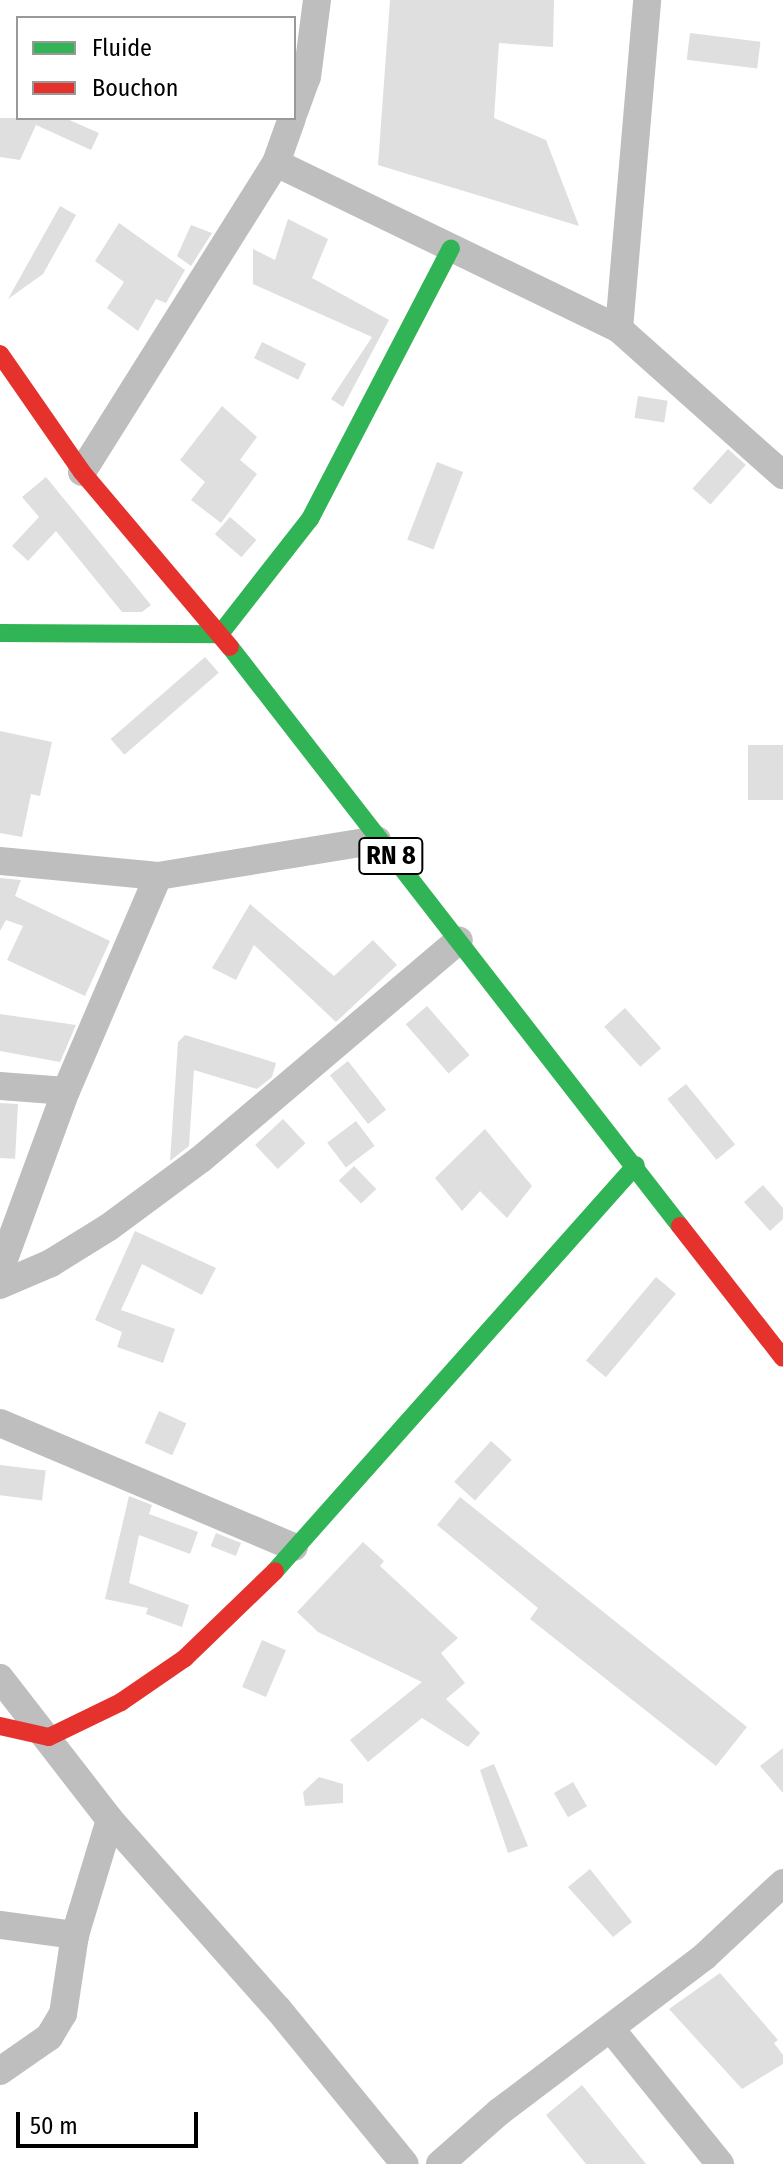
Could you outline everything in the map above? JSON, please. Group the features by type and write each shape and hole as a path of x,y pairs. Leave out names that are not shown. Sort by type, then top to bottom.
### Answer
{"street":[{"path":"296,107 307,77 317,0"},
{"path":"619,329 647,0"},
{"path":"82,472 276,163 291,120"},
{"path":"276,163 619,329 783,475"},
{"path":"0,633 220,634 310,519 451,248"},
{"name":"RN 8","path":"0,354 82,472 220,634 377,840 779,1347"},
{"path":"0,861 158,876 377,840"},
{"path":"0,1270 66,1091 158,876"},
{"path":"0,1285 51,1263 109,1227 201,1159 459,940"},
{"path":"0,1086 66,1091"},
{"path":"0,1726 49,1737 156,1681 222,1624 636,1165"},
{"path":"0,1423 294,1547"},
{"path":"0,1678 49,1737 110,1820 278,2009 405,2164"},
{"path":"0,2071 49,2037 63,2014 75,1935 110,1820"},
{"path":"440,2164 705,1956 783,1883"},
{"path":"0,1925 75,1935"},
{"path":"611,2029 720,2164"}],"building":[{"path":"390,0 554,0 553,47 499,43 494,118 546,140 579,226 378,165"},
{"path":"690,33 760,42 757,68 687,60"},
{"path":"0,118 70,120 99,133 91,150 36,125 20,160 0,157"},
{"path":"60,206 76,215 43,274 8,299"},
{"path":"288,219 328,239 312,278 389,320 343,407 331,399 372,337 253,284 253,249 275,260"},
{"path":"119,223 185,270 166,303 156,299 138,331 107,308 124,282 95,261"},
{"path":"191,225 212,233 191,266 177,256"},
{"path":"262,342 306,363 298,380 254,358"},
{"path":"638,396 668,401 664,422 635,418"},
{"path":"222,406 257,437 240,460 257,474 221,523 191,500 205,482 180,460"},
{"path":"728,449 746,465 710,504 693,488"},
{"path":"437,462 463,472 433,550 407,539"},
{"path":"46,477 151,605 142,612 122,612 56,531 28,561 12,546 39,517 22,497"},
{"path":"230,517 256,540 241,557 215,534"},
{"path":"205,657 219,673 124,755 111,739"},
{"path":"0,731 52,742 40,796 31,794 22,837 0,833"},
{"path":"748,745 783,745 783,800 748,800"},
{"path":"0,878 21,880 15,896 110,941 85,996 7,960 23,926 6,920 0,931"},
{"path":"250,904 334,976 373,940 397,965 336,1022 254,945 236,980 212,968"},
{"path":"427,1006 470,1055 449,1073 406,1024"},
{"path":"625,1008 661,1048 640,1067 604,1027"},
{"path":"0,1014 76,1025 60,1062 0,1051"},
{"path":"185,1035 276,1063 272,1077 257,1089 194,1070 189,1146 170,1161 178,1042"},
{"path":"348,1061 386,1110 368,1124 330,1075"},
{"path":"686,1084 735,1145 716,1160 667,1099"},
{"path":"0,1103 18,1104 15,1159 0,1158"},
{"path":"283,1119 306,1143 278,1169 255,1145"},
{"path":"356,1121 375,1146 346,1167 327,1143"},
{"path":"485,1129 532,1186 507,1218 480,1191 462,1211 435,1178"},
{"path":"354,1166 376,1189 361,1204 339,1181"},
{"path":"763,1185 783,1208 783,1219 770,1231 744,1202"},
{"path":"135,1231 216,1268 202,1295 142,1264 121,1310 175,1329 163,1363 117,1347 122,1332 95,1320"},
{"path":"656,1277 676,1294 606,1377 586,1360"},
{"path":"159,1411 186,1423 172,1455 145,1443"},
{"path":"491,1441 512,1460 475,1501 454,1482"},
{"path":"0,1465 46,1471 42,1500 0,1495"},
{"path":"129,1496 152,1505 149,1514 198,1532 190,1554 139,1535 129,1583 189,1605 182,1627 146,1614 148,1608 105,1599"},
{"path":"460,1497 747,1727 716,1766 530,1619 538,1608 437,1525"},
{"path":"216,1533 241,1543 236,1556 211,1546"},
{"path":"363,1542 384,1561 380,1566 458,1638 441,1653 465,1683 446,1699 480,1733 468,1747 422,1718 368,1762 350,1740 422,1682 318,1632 297,1612"},
{"path":"262,1640 286,1650 266,1697 242,1687"},
{"path":"783,1748 783,1793 760,1766"},
{"path":"494,1764 528,1846 508,1853 480,1770"},
{"path":"319,1777 343,1784 343,1803 305,1806 303,1792"},
{"path":"573,1782 587,1806 568,1817 554,1793"},
{"path":"590,1869 632,1922 613,1937 568,1887"},
{"path":"720,1973 778,2040 774,2043 783,2055 783,2064 742,2089 669,2009"},
{"path":"582,2085 646,2164 586,2164 546,2115"}],"traffic: fast":[{"path":"0,633 220,634 310,519 451,248"},
{"path":"230,647 680,1226"},
{"path":"275,1571 636,1165"}],"traffic: jam":[{"path":"0,354 82,472 230,647"},
{"path":"680,1226 783,1358"},
{"path":"0,1726 49,1737 121,1702 185,1658 275,1571"}]}
